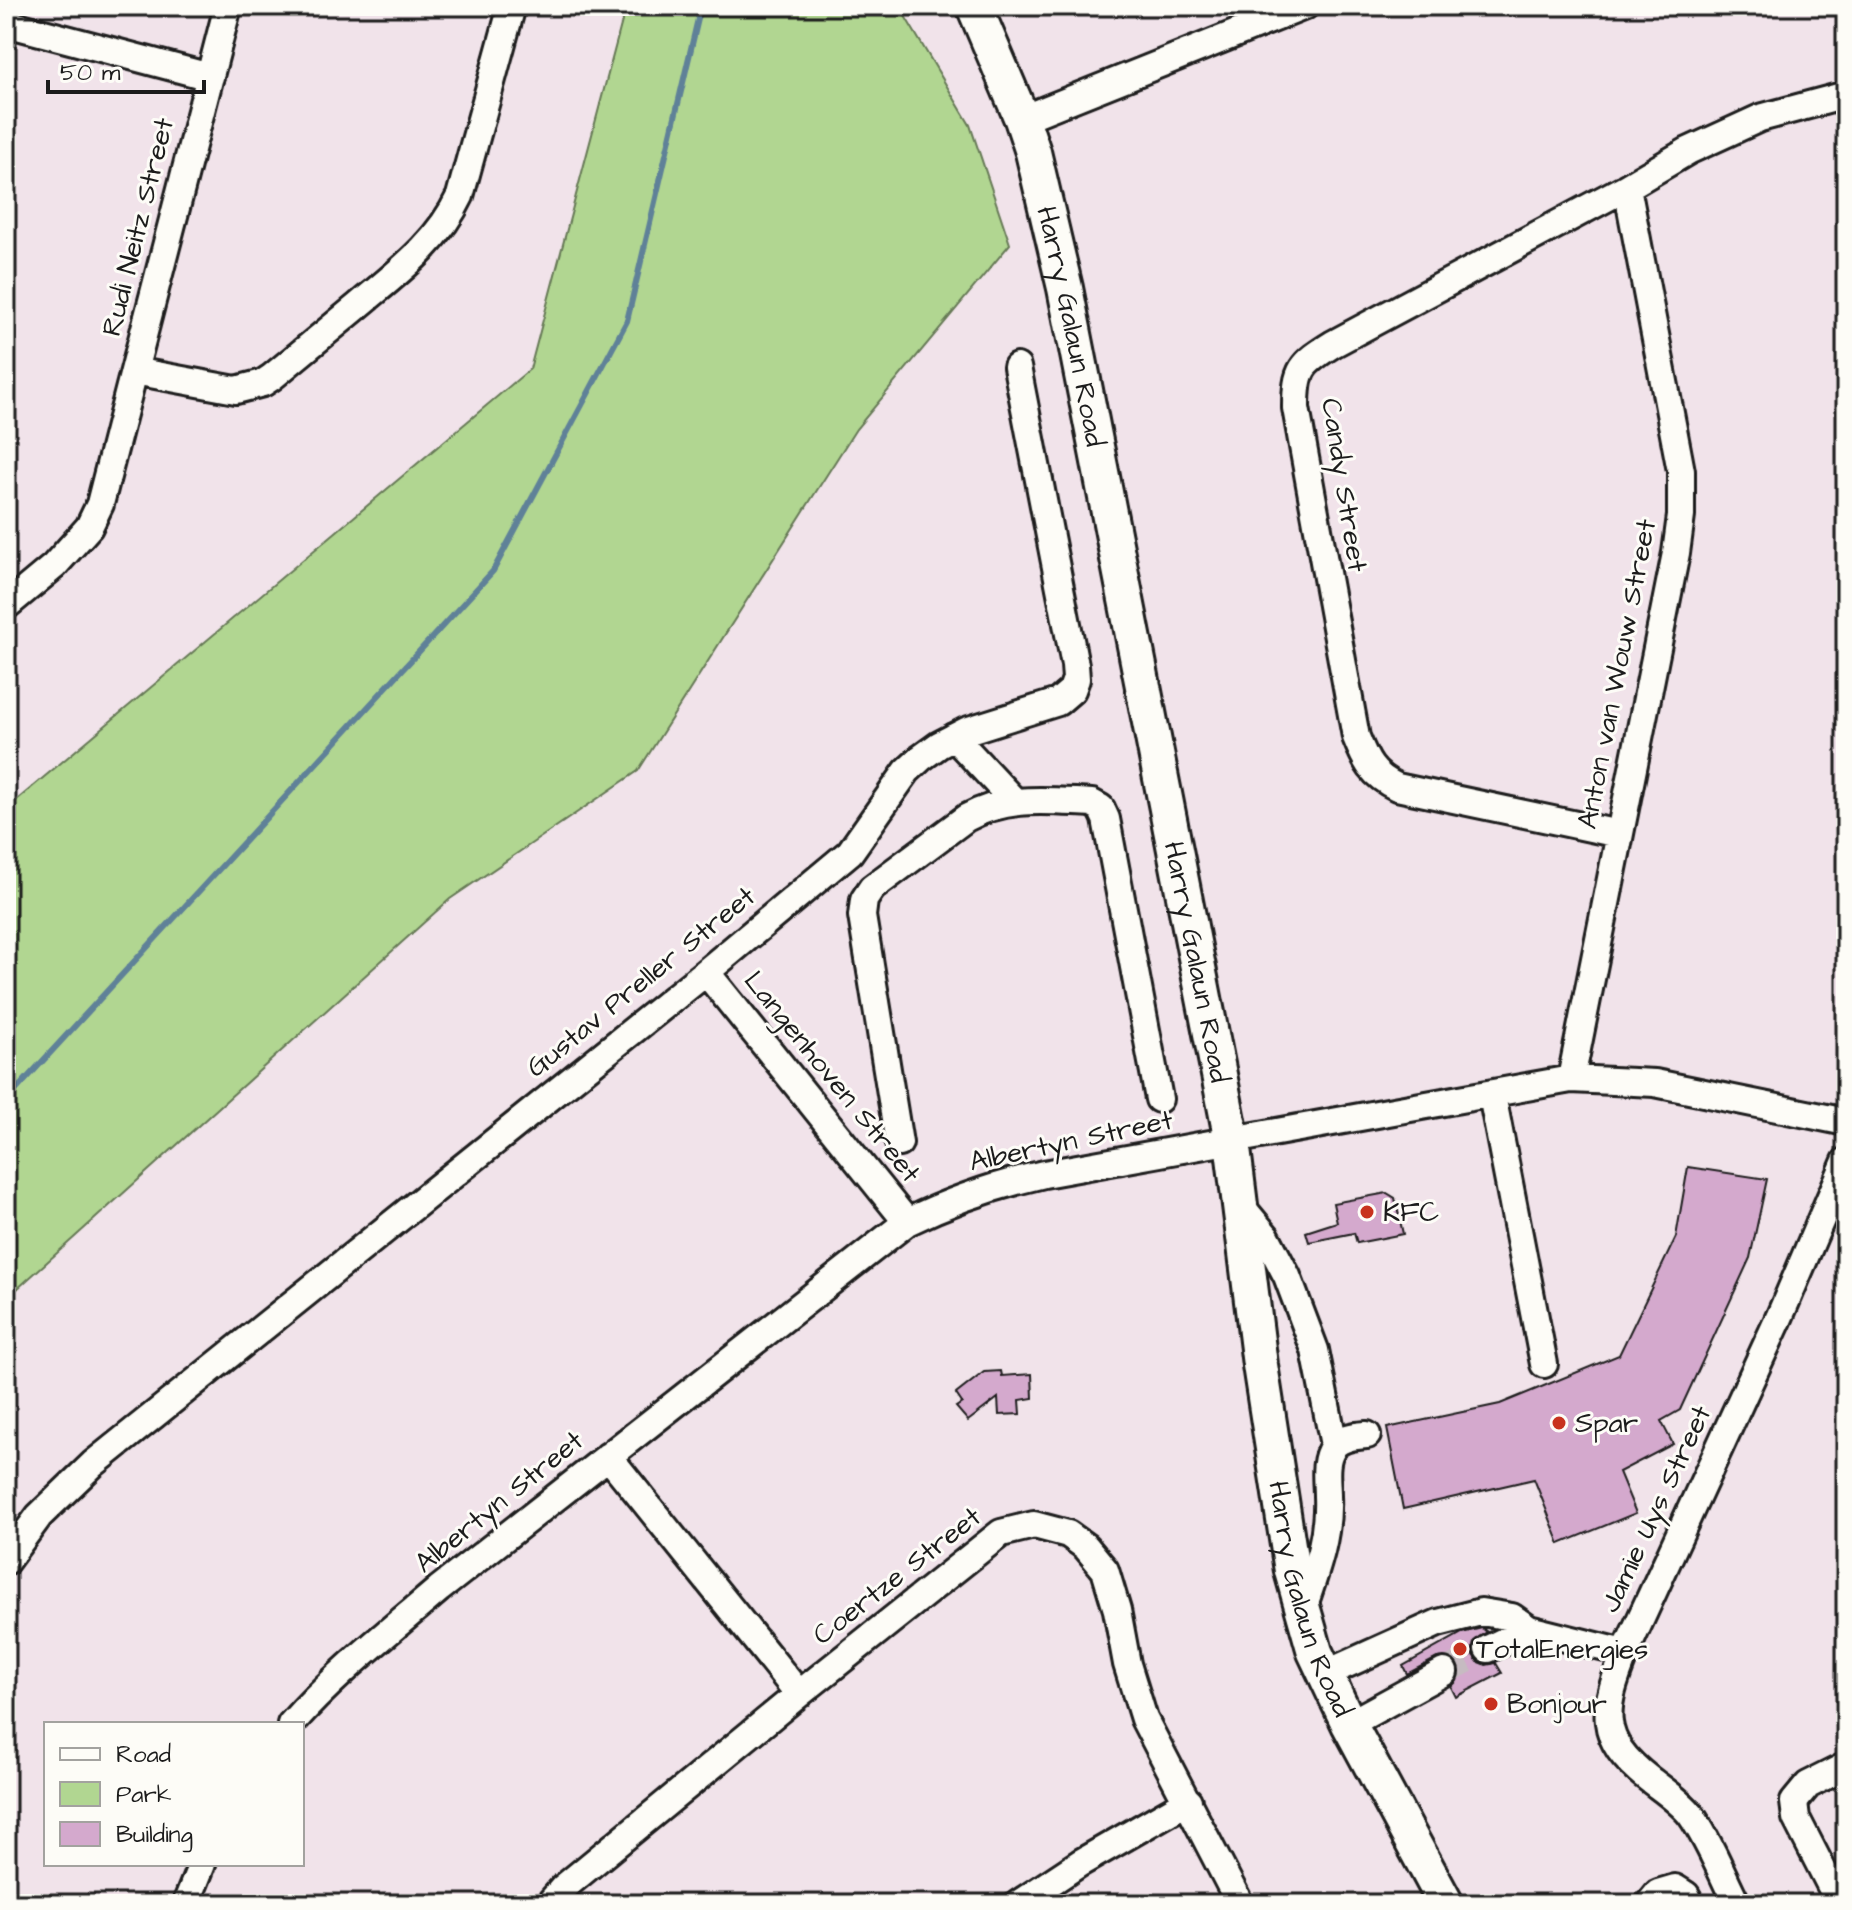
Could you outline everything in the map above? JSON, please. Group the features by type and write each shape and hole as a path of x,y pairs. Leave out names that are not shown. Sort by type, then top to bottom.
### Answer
{"main road":[{"name":"Harry Galaun Road","path":"974,6 1033,152 1065,288 1232,1141 1260,1365 1292,1571 1302,1611 1325,1674 1446,1904"}],"street":[{"name":"Rudi Neitz Street","path":"6,606 54,566 89,527 100,504 228,6"},
{"name":"Rudi Neitz Street","path":"134,371 236,390 263,383 431,242 449,219 460,196 512,6"},
{"path":"1022,119 1297,8"},
{"path":"6,23 210,77"},
{"name":"Candy Street","path":"1619,834 1397,787 1380,779 1364,759 1356,737 1296,408 1296,383 1300,369 1309,359 1333,344 1627,187 1688,151 1760,118 1846,95"},
{"name":"Anton van Wouw Street","path":"1571,1079 1681,516 1681,471 1627,187"},
{"name":"Gustav Preller Street","path":"6,1561 39,1516 93,1464 706,972 850,852 907,771 921,758 954,737 1052,705 1072,690 1076,679 1017,367"},
{"path":"954,737 1013,800"},
{"path":"899,1143 862,916 864,900 872,888 966,818 1013,800 1092,803 1101,808 1106,819 1159,1099"},
{"name":"Langenhoven Street","path":"706,972 907,1222"},
{"name":"Albertyn Street","path":"293,1722 439,1589 907,1222 951,1201 1001,1184 1571,1079 1655,1083 1846,1122"},
{"path":"1492,1095 1544,1364"},
{"name":"Jamie Uys Street","path":"1737,1904 1690,1813 1633,1767 1610,1729 1608,1702 1625,1653 1779,1318 1846,1161"},
{"path":"1241,1206 1266,1236 1287,1276 1315,1350 1334,1445 1326,1468 1326,1534 1302,1611"},
{"path":"1334,1445 1347,1438 1367,1435"},
{"path":"608,1456 799,1694"},
{"name":"Coertze Street","path":"549,1904 563,1888 799,1694 1001,1533 1034,1525 1051,1528 1077,1539 1105,1570 1117,1610 1127,1664 1144,1719 1240,1904"},
{"path":"1325,1674 1423,1629 1462,1616 1496,1613 1512,1617 1529,1629 1625,1653"},
{"path":"1488,1649 1529,1629"},
{"path":"1349,1724 1444,1672"},
{"path":"1840,1904 1796,1818 1794,1802 1808,1785 1846,1766"},
{"path":"1018,1904 1080,1863 1188,1801"},
{"path":"186,1904 201,1866"},
{"path":"1649,1904 1658,1893 1675,1888 1686,1895 1691,1904"}],"green space":[{"path":"626,6 899,6 970,125 1010,244 856,429 638,771 450,899 6,1299 6,809 530,369"}],"building":[{"path":"1688,1167 1767,1179 1750,1258 1680,1410 1661,1421 1673,1444 1619,1472 1636,1513 1560,1544 1534,1479 1403,1509 1387,1428 1500,1404 1619,1355 1676,1237"},
{"name":"KFC","path":"1387,1193 1395,1198 1403,1234 1357,1243 1354,1233 1309,1242 1306,1232 1337,1222 1333,1203"},
{"path":"1001,1371 1002,1376 1032,1374 1033,1398 1020,1400 1021,1414 999,1415 998,1398 968,1421 956,1407 962,1403 956,1394 984,1372"},
{"path":"1482,1628 1487,1632 1474,1641 1473,1655 1478,1662 1486,1665 1496,1663 1502,1673 1456,1697 1451,1687 1460,1672 1452,1658 1437,1658 1407,1674 1403,1666 1462,1633"}],"waterway":[{"path":"6,1101 493,571 627,321 701,6"}],"tunnel":[{"path":"1444,1672 1488,1649"}],"place":[{"name":"KFC","path":"1367,1212"},
{"name":"Spar","path":"1559,1423"},
{"name":"TotalEnergies","path":"1460,1649"},
{"name":"Bonjour","path":"1491,1704"}]}
